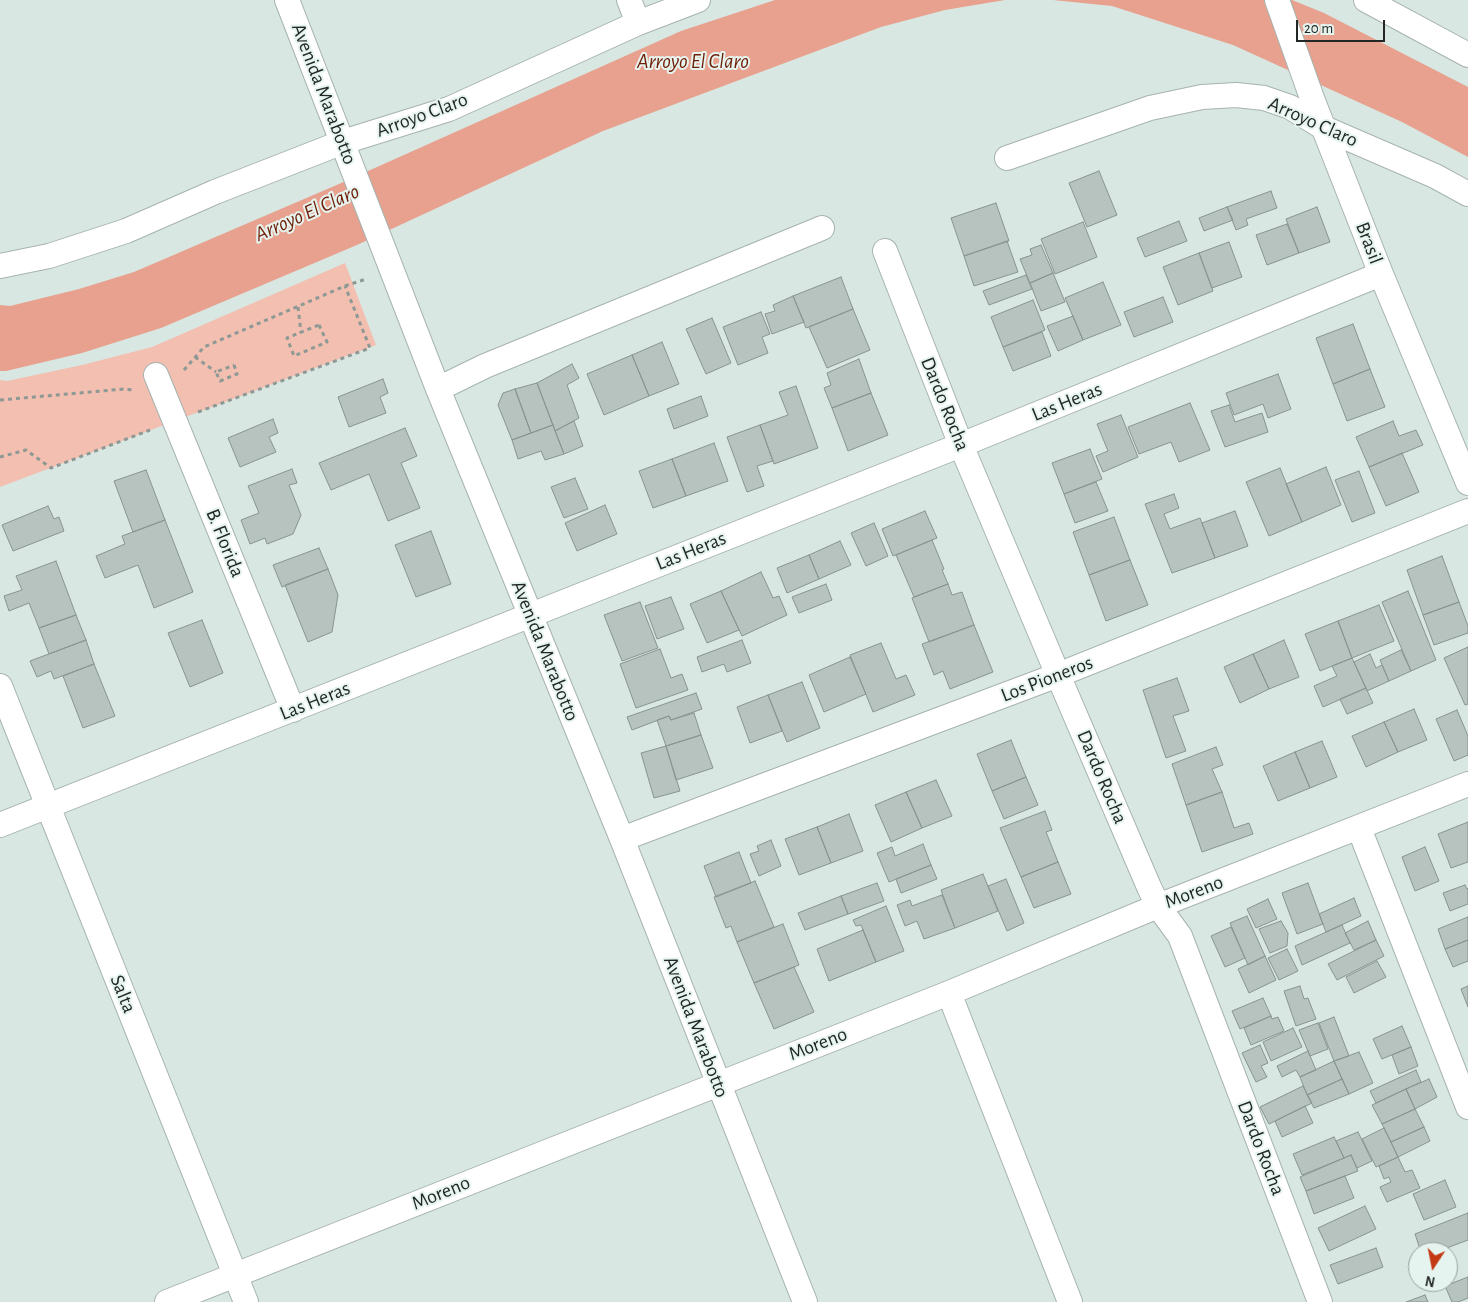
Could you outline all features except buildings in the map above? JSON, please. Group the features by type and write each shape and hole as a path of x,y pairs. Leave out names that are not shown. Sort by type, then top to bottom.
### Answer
{"street":[{"name":"Avenida Marabotto","path":"287,0 438,389 622,839 806,1302"},
{"path":"629,0 638,23"},
{"name":"Arroyo Claro","path":"0,266 49,256 126,231 215,192 346,151 449,108 638,23 698,0"},
{"name":"Brasil","path":"1277,0 1313,100 1381,274 1468,483"},
{"path":"1366,0 1468,55"},
{"name":"Arroyo Claro","path":"1007,158 1150,108 1202,97 1236,95 1264,98 1290,107 1324,128 1435,176 1468,194"},
{"path":"438,389 485,366 822,228"},
{"name":"Dardo Rocha","path":"885,251 961,444 1058,675 1158,906 1180,936 1320,1302"},
{"name":"Las Heras","path":"0,825 961,444 1381,274"},
{"name":"B. Florida","path":"160,384 293,710"},
{"name":"Los Pioneros","path":"622,839 1058,675 1468,511"},
{"name":"Salta","path":"0,686 246,1302"},
{"name":"Moreno","path":"167,1302 950,993 1158,906 1468,784"},
{"path":"1359,828 1468,1107"},
{"path":"950,993 1070,1302"}],"path":[{"path":"0,400 160,384 195,357 204,347 345,286 389,260"},
{"path":"0,457 26,450 51,468 370,348 345,286"},
{"path":"298,307 301,333"},
{"path":"319,325 327,342 294,356 287,338 301,333 319,325"},
{"path":"195,357 216,372 220,381 237,374 234,364 216,372"}],"shaded area":[{"path":"345,263 376,345 0,487 0,380 7,381 82,365 152,347"}],"water":[{"name":"Arroyo El Claro","path":"775,0 1005,0 945,10 881,27 603,131 357,245 161,328 82,353 0,371 0,305 10,306 79,289 134,272 339,184 681,31"},
{"path":"1053,0 1292,0 1324,13 1468,87 1468,157 1402,122 1233,45 1112,6"}]}
